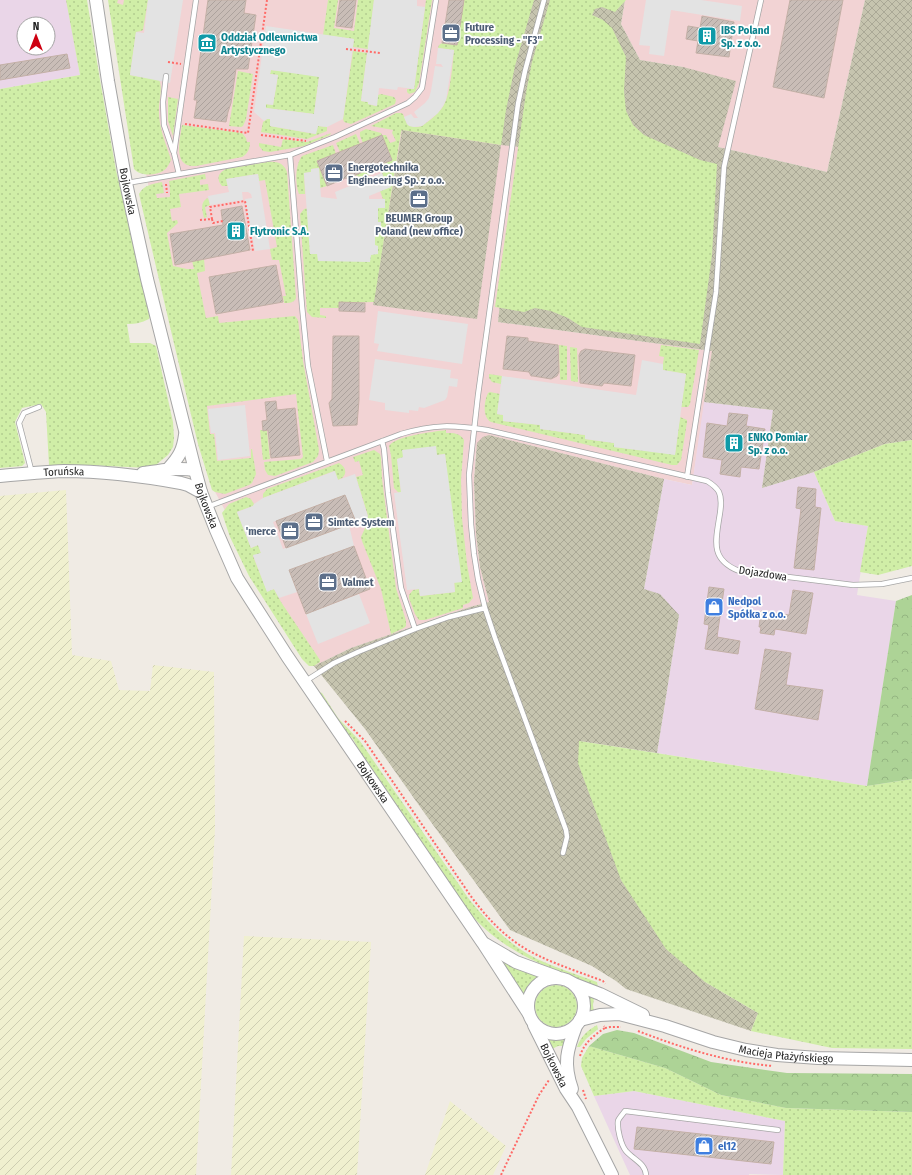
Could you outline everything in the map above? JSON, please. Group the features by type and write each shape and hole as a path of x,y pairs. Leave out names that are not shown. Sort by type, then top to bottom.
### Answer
{"street":[{"name":"Bojkowska","path":"96,0 108,81 126,183 147,279 185,434 201,492 216,530 238,578 263,619 304,682 483,943 531,1018 558,1074 578,1107 612,1175"},
{"path":"169,468 180,454 184,445 185,434"},
{"name":"Toruńska","path":"128,475 169,468 195,470"},
{"name":"Toruńska","path":"171,481 185,477 195,470"},
{"name":"Toruńska","path":"0,476 66,471 128,475 171,481 188,485 201,492"},
{"name":"Bojkowska","path":"483,943 516,962 558,978"},
{"path":"550,978 566,979 573,984 579,990 583,1001 583,1013 578,1023 569,1031 561,1033 553,1034 542,1030 531,1018 528,1007 528,999 531,992 536,985 550,978"},
{"name":"Macieja Płażyńskiego","path":"573,984 600,994 664,1026"},
{"name":"Macieja Płażyńskiego","path":"578,1023 600,1015 619,1014 664,1026 713,1042 746,1050 777,1055 825,1058 912,1060"},
{"name":"Bojkowska","path":"578,1023 571,1039 566,1060 568,1078 578,1107"}],"lane":[{"path":"174,153 196,0"},
{"path":"126,183 290,155 335,137 403,106 415,97 422,88 436,0"},
{"path":"544,0 524,71 518,104 474,428 470,475 471,524 478,579 485,608 566,830 563,853"},
{"path":"687,477 716,292 724,167 761,0"},
{"path":"166,76 163,102 164,125 174,153 179,174"},
{"path":"290,155 308,366 327,461"},
{"path":"32,473 19,423 24,413 39,407"},
{"name":"Dojazdowa","path":"207,507 382,441 412,431 434,426 447,425 487,430 707,481 714,486 721,498 717,538 718,554 723,562 739,571 847,585 882,584 912,578"},
{"path":"382,441 402,595 415,629"},
{"path":"304,682 334,663 415,629 449,617 485,608"},
{"path":"646,1175 646,1171 639,1161 626,1151 619,1137 618,1120 625,1110 778,1130"}],"path":[{"path":"178,124 248,133 267,0"},
{"path":"262,36 269,39"},
{"path":"346,49 380,53"},
{"path":"261,134 307,141"},
{"path":"223,221 213,223 210,207 245,201 253,251"},
{"path":"200,220 212,219"},
{"path":"344,719 365,741 470,895 498,928 519,945 563,966 603,981 605,984 603,990"},
{"path":"580,1053 592,1037 605,1028 603,1022"},
{"path":"501,1175 540,1095 550,1079 558,1074"}],"shaded area":[{"path":"0,0 67,0 80,75 0,89"},
{"path":"115,0 476,0 521,147 498,322 713,351 692,485 489,435 476,451 474,481 476,534 480,567 489,602 470,607 351,648 314,666 304,658 213,488 152,204 125,65"},
{"path":"148,0 183,0 170,83 130,75 136,32 144,33"},
{"path":"374,0 417,0 417,6 425,7 414,89 398,87 397,90 379,88 377,106 361,101"},
{"path":"476,0 625,0 621,24 640,60 683,67 736,81 718,147 827,172 865,0 912,0 912,440 885,444 814,472 762,488 773,410 704,402 712,351 498,322 505,254 521,147 501,145 477,319 373,305 402,130 500,145"},
{"path":"625,0 865,0 827,172 718,147 683,67 640,60 621,24"},
{"path":"646,0 701,0 742,6 740,21 671,10 664,56 649,54 650,46 639,45"},
{"path":"266,26 354,39 343,119 327,127 318,126 316,134 270,126 270,119 264,121 254,112","holes":["271,70 319,77 314,114 266,108 266,104 273,105 278,75 270,74"]},
{"path":"438,48 454,50 446,100 438,113 422,126 409,126 404,117 411,114 414,118 418,118 414,112 429,98 435,66 443,67 441,64 436,64"},
{"path":"319,168 321,197 337,199 335,192 382,173 386,184 389,183 391,187 369,196 369,199 385,199 385,208 378,208 378,222 381,222 381,231 375,231 375,245 378,246 378,254 371,255 370,262 318,261 317,254 310,254 304,173 311,172 311,169"},
{"path":"258,174 270,249 255,251 245,199 252,198 251,194 248,192 242,192 243,200 210,205 208,196 229,192 226,179"},
{"path":"378,311 468,324 462,364 377,351 379,344 374,343"},
{"path":"375,359 451,370 450,378 458,379 457,387 449,386 445,400 424,408 419,407 418,411 409,410 409,413 385,410 385,403 369,400"},
{"path":"642,360 663,364 663,370 686,374 675,455 614,447 614,443 585,439 585,435 540,429 540,425 503,421 503,415 497,414 502,376 636,395"},
{"path":"704,402 773,410 762,488 814,472 835,521 868,526 857,595 896,601 867,786 657,753 679,615 644,589 664,479 692,485"},
{"path":"245,405 250,456 218,460 215,433 211,433 208,409"},
{"path":"489,435 664,479 644,589 660,594 679,615 657,753 579,741 705,982 758,1013 751,1031 626,989 592,966 510,930 365,729 314,666 351,648 470,607 489,602 480,567 476,534 474,481 477,443 483,437"},
{"path":"436,446 437,455 445,454 462,582 454,583 455,592 420,596 419,589 407,590 394,493 401,492 397,459 403,457 402,450"},
{"path":"335,471 338,480 355,474 368,517 356,522 345,495 273,522 283,549 349,525 354,546 289,570 297,592 279,598 274,589 267,592 253,555 261,553 258,545 251,548 237,512 253,506 263,498"},
{"path":"359,594 370,623 318,644 306,614"},
{"path":"634,1091 785,1121 783,1175 630,1175 594,1096"}],"green space":[{"path":"66,0 87,0 116,170 150,316 149,319 127,324 130,343 150,343 156,346 173,422 173,447 168,455 157,464 158,466 148,468 49,465 46,412 41,404 22,408 15,422 25,463 22,466 0,468 0,89 80,75"},
{"path":"108,0 118,0 117,3 123,5 124,0 148,0 143,30 136,32 130,75 159,80 160,83 160,122 171,160 166,169 160,173 144,174 134,169"},
{"path":"328,0 338,0 334,28 354,31 358,0 374,0 368,49 353,47 354,39 323,35"},
{"path":"426,0 432,0 419,83 415,92 409,94 407,89 414,89"},
{"path":"464,0 534,0 515,66 501,145 402,130 374,302 339,303 339,308 320,308 320,315 326,316 326,318 312,317 307,312 300,214 304,209 308,208 310,254 377,254 375,245 375,231 381,231 378,222 378,208 385,208 385,199 383,199 380,191 391,187 386,184 381,170 362,178 355,175 392,160 363,143 360,132 366,129 381,133 382,135 386,135 390,143 396,141 392,133 393,130 371,126 396,113 401,113 403,114 407,124 414,127 420,127 440,111 445,102 449,88 454,50 438,48 442,43 457,45"},
{"path":"550,0 626,0 615,12 602,7 595,9 592,15 603,20 612,28 626,57 624,91 626,111 633,125 644,135 700,160 717,164 712,255 700,344 582,327 568,318 551,311 535,308 524,312 495,307 526,93 532,62"},
{"path":"353,51 367,53 361,101 368,102 368,104 376,106 378,95 381,94 394,97 396,100 395,104 351,124 344,122 343,119"},
{"path":"271,70 319,77 314,114 266,108 265,104 273,105 278,75 270,74"},
{"path":"238,71 253,74 246,119 241,127 229,126"},
{"path":"168,97 178,99 173,136 168,121"},
{"path":"270,119 270,126 315,134 318,126 327,127 327,131 307,139 261,132 263,122"},
{"path":"182,125 242,133 247,142 250,142 249,149 242,157 196,166 188,165 183,163 179,152"},
{"path":"331,133 330,135 304,146 270,152 263,151 259,146 259,143 281,147 283,139 307,142"},
{"path":"356,134 360,144 340,152 336,143"},
{"path":"333,145 336,154 317,161 327,186 320,188 319,168 311,169 312,172 304,173 305,194 299,194 296,175 298,164 302,156"},
{"path":"268,162 280,163 284,166 287,172 296,298 293,302 289,303 284,303 283,296 286,296 279,260 272,260 270,249 277,247 265,180 259,181 258,174 227,179 228,186 222,186 219,181 221,172 226,169"},
{"path":"205,174 206,179 200,180 200,185 208,184 209,190 179,194 181,207 170,209 172,221 177,220 178,223 167,233 173,266 194,269 192,261 204,259 205,271 197,273 206,318 218,316 219,323 295,316 298,320 303,361 319,450 318,456 313,462 275,476 268,475 265,470 264,462 301,459 303,457 296,394 207,406 210,434 214,434 217,461 251,458 252,449 256,474 252,483 225,494 212,490 198,444 139,194 146,187 162,182 164,193 156,194 157,198 170,197 169,181"},
{"path":"208,198 210,205 205,207 207,217 204,218 202,209 203,204"},
{"path":"559,345 567,346 567,380 560,380"},
{"path":"661,345 699,350 690,404 688,407 681,407 686,374 662,370 664,357 659,356"},
{"path":"570,347 577,348 578,382 571,381"},
{"path":"489,374 502,376 501,384 492,382 489,378"},
{"path":"488,393 500,394 497,414 504,415 503,421 541,425 541,429 585,435 585,439 614,443 614,447 675,454 680,417 687,420 681,460 677,465 672,465 491,422 488,420 485,413 485,404"},
{"path":"260,430 267,431 270,459 263,460"},
{"path":"446,430 446,433 454,433 459,435 464,440 461,480 462,518 467,564 473,598 469,603 463,605 463,608 425,620 419,620 409,598 409,595 413,590 419,589 420,596 455,592 445,454 397,459 401,492 399,493 394,488 389,446 406,437"},
{"path":"912,440 912,566 878,575 860,572 868,526 835,521 814,472 885,444"},
{"path":"374,450 380,454 381,458 382,479 396,588 406,621 406,626 404,628 391,634 381,589 361,537 366,526 365,518 368,516 356,477 363,475 359,461 355,462 353,457"},
{"path":"339,463 345,470 345,475 341,479 338,480 334,471 263,498 263,494 267,489"},
{"path":"66,490 72,655 111,661 119,690 150,691 153,665 214,672 215,829 196,1175 0,1175 0,496"},
{"path":"246,497 251,499 254,504 253,506 237,512 251,548 258,545 261,553 253,556 267,591 274,589 320,660 320,662 314,666 309,666 302,659 249,576 230,537 222,513 229,504"},
{"path":"912,595 912,779 867,786 896,601"},
{"path":"312,683 319,692 322,693 338,718 360,741 469,899 491,925 517,947 537,959 597,982 598,987 547,967 516,952 488,931 472,916 438,868 367,761 365,761 353,739 343,729"},
{"path":"579,741 867,786 912,779 912,1049 832,1048 751,1031 758,1013 705,982 666,949 621,880 578,763"},
{"path":"244,936 371,942 357,1175 231,1175"},
{"path":"498,958 541,977 531,986 525,998"},
{"path":"556,985 571,991 577,1006 571,1021 556,1027 541,1021 535,1006 541,991"},
{"path":"587,995 594,998 594,1012 587,1015 588,1004 586,996"},
{"path":"597,1025 598,1029 586,1039 580,1047 577,1047 585,1034"},
{"path":"617,1030 634,1033 711,1062 787,1073 912,1074 912,1112 786,1108 721,1095 665,1068 589,1046 603,1034"},
{"path":"568,1036 564,1046 558,1046 552,1049 545,1037 556,1038"},
{"path":"589,1046 665,1068 721,1095 786,1108 912,1112 912,1175 783,1175 785,1121 634,1091 594,1096 581,1066 582,1058"},
{"path":"450,1101 506,1146 493,1175 425,1175"}],"building":[{"path":"208,0 246,0 244,13 256,15 248,69 236,69 231,103 226,122 194,118 197,100 194,100"},
{"path":"340,0 356,0 352,28 336,26"},
{"name":"Future Processing - \"F3\"","path":"449,0 464,0 457,45 442,43"},
{"path":"790,0 843,0 824,98 773,87"},
{"name":"IBS Poland Sp. z o.o.","path":"702,16 734,22 729,57 696,53 698,41 686,39 688,26 700,28"},
{"path":"67,54 70,68 0,80 0,65"},
{"path":"382,135 392,160 353,176 351,181 346,178 327,186 317,161"},
{"path":"242,206 250,250 175,265 170,234 223,225 221,210"},
{"path":"276,265 283,302 216,314 209,277"},
{"path":"339,302 365,303 365,312 339,311"},
{"path":"333,336 359,336 359,400 357,425 333,426 329,403 332,399"},
{"path":"507,336 528,338 528,341 558,345 559,372 557,376 551,379 531,376 529,372 503,369"},
{"path":"585,349 635,355 631,386 604,383 602,386 580,383 579,355 581,351"},
{"path":"276,401 277,410 295,408 300,455 271,458 268,430 263,431 262,421 267,420 265,402"},
{"name":"ENKO Pomiar Sp. z o.o.","path":"729,413 748,415 746,426 765,429 759,469 741,467 740,477 720,474 722,460 703,457 707,423 727,426"},
{"path":"798,487 816,489 815,507 821,508 814,570 794,568 801,509 796,508"},
{"name":"Simtec System","path":"345,495 356,522 286,548 276,521"},
{"path":"354,546 370,589 306,614 289,570"},
{"path":"709,587 724,589 717,637 740,641 738,654 705,649 709,625 704,624"},
{"path":"793,590 813,593 806,634 775,629 774,635 760,633 761,627 759,627 761,611 789,615"},
{"path":"765,649 791,653 786,685 823,690 818,720 755,709"},
{"name":"el12","path":"637,1127 774,1142 771,1164 634,1149"}],"place":[{"name":"Future Processing - \"F3\"","path":"451,33"},
{"name":"IBS Poland Sp. z o.o.","path":"707,36"},
{"name":"Oddział Odlewnictwa Artystycznego","path":"207,43"},
{"name":"Energotechnika Engineering Sp. z o.o.","path":"334,173"},
{"name":"BEUMER Group Poland (new office)","path":"419,199"},
{"name":"Flytronic S.A.","path":"236,231"},
{"name":"ENKO Pomiar Sp. z o.o.","path":"734,443"},
{"name":"Simtec System","path":"314,522"},
{"name":"'merce","path":"290,531"},
{"name":"Valmet","path":"328,582"},
{"name":"Nedpol Spółka z o.o.","path":"714,607"},
{"name":"el12","path":"704,1146"}]}
